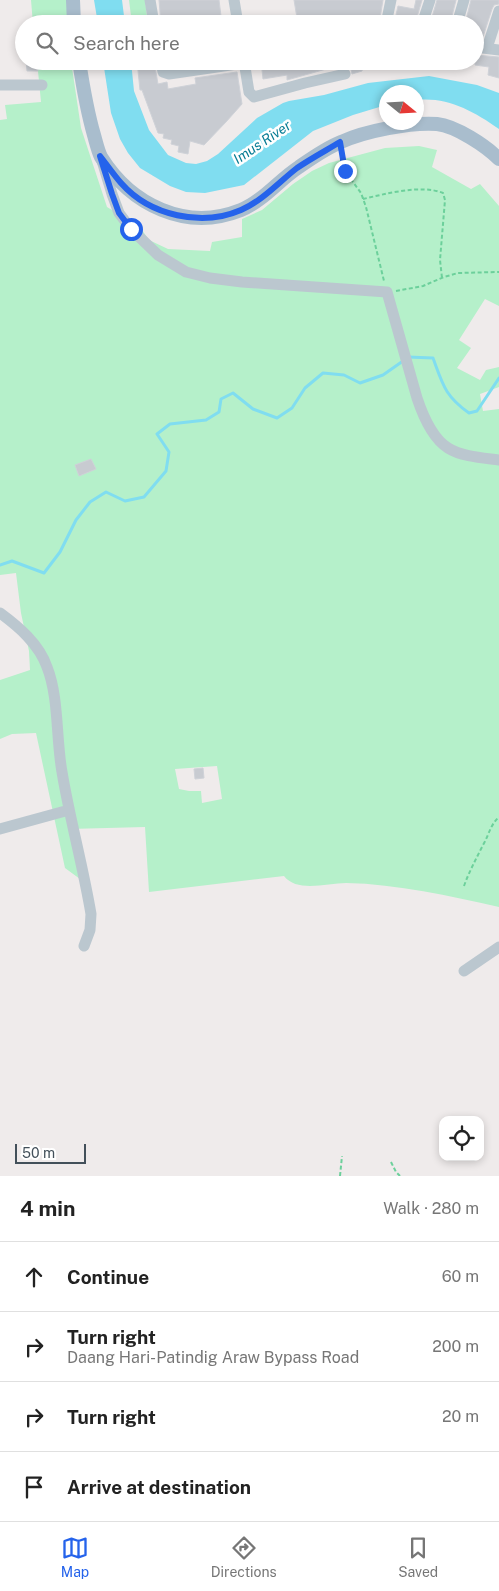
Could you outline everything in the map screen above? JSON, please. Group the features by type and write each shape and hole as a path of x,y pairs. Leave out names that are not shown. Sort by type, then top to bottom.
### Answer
{"main road":[{"path":"73,0 74,15"},
{"path":"80,70 86,109 100,156 122,185 149,205 175,215 220,216 242,210 297,168 340,142 355,136 391,128 438,124 454,128 494,153 499,159"}],"street":[{"path":"150,0 152,15"},
{"path":"234,0 236,15"},
{"path":"388,15 391,0"},
{"path":"425,15 430,0"},
{"path":"460,15 464,0"},
{"path":"484,42 499,11"},
{"path":"484,48 499,50"},
{"path":"163,70 168,74 193,70"},
{"path":"246,70 250,92 254,97 345,74"},
{"path":"0,85 42,85"},
{"path":"100,156 119,213 131,229 158,255 186,272 210,278 242,282 387,292 423,415 430,428 448,448 461,453 499,460"},
{"path":"0,613 21,630 33,643 48,668 55,697 60,761 69,810 86,880 91,914 90,930 84,946"},
{"path":"0,829 69,810"},
{"path":"464,971 499,947"}],"path":[{"path":"340,142 345,171 363,198 387,292 424,286 458,273 499,272"},
{"path":"363,198 390,192 430,190 443,193 445,200 440,260 442,278"},
{"path":"464,886 485,842 489,829 499,817"},
{"path":"340,1176 342,1156"},
{"path":"391,1162 400,1176"}],"green space":[{"path":"31,0 67,0 68,15 32,15"},
{"path":"129,0 145,0 147,15 131,15"},
{"path":"38,70 72,70 81,128 107,207 140,227 149,240 168,249 210,251 212,242 242,237 242,219 262,210 312,171 329,163 385,148 419,146 437,150 432,167 471,189 480,184 499,206 499,306 485,299 459,340 471,348 457,368 480,380 486,370 499,367 499,387 480,394 483,411 499,409 499,907 423,891 385,886 346,883 304,886 290,881 284,876 149,892 145,827 69,829 80,879 65,868 36,733 12,734 0,739 0,680 30,670 29,651 21,613 16,573 0,575 0,120 7,119 5,105 41,102","holes":["217,766 222,799 202,803 201,791 179,789 175,769"]}],"water":[{"path":"94,0 122,0 124,15 96,15"},
{"name":"Imus River","path":"104,70 132,70 134,91 149,130 168,155 186,163 196,164 207,161 218,154 257,118 289,101 324,95 368,83 429,76 477,85 499,93 499,129 480,116 450,103 424,100 424,85 379,85 379,107 313,131 244,185 205,193 186,192 170,186 140,168 120,139 111,113"}],"building":[{"path":"159,0 219,0 221,15 160,15"},
{"path":"294,0 383,0 380,15 296,15"},
{"path":"416,0 422,0 418,15 396,15 398,6 414,9"},
{"path":"437,0 456,0 452,15 433,15"},
{"path":"471,0 499,0 499,4 494,5 492,9 484,34 484,15 467,15"},
{"path":"484,56 499,57 499,78 488,75 489,67 484,66"},
{"path":"138,70 156,70 158,84 167,82 168,89 196,84 195,78 237,72 242,104 204,145 190,141 188,154 178,152 179,146 171,144 172,140 163,138 164,134 158,133 142,90 140,90"},
{"path":"262,70 323,70 287,80 287,75 263,79"},
{"path":"351,70 362,70 362,71 352,74"},
{"path":"91,459 96,469 79,476 75,465"},
{"path":"203,768 204,778 195,779 194,769"}],"waterway":[{"path":"408,357 433,358 446,389 455,401 469,413 477,411 499,378"},
{"path":"0,565 12,561 44,573 60,552 76,520 90,502 106,492 125,501 144,497 166,471 169,452 157,434 170,424 206,420 219,412 221,399 233,393 253,409 277,418 292,408 305,388 323,373 344,375 360,383 383,375 403,361"}],"route":[{"path":"131,229 119,213 100,156 122,185 149,205 175,215 199,217 220,216 242,210 297,168 340,142 345,171"}]}
